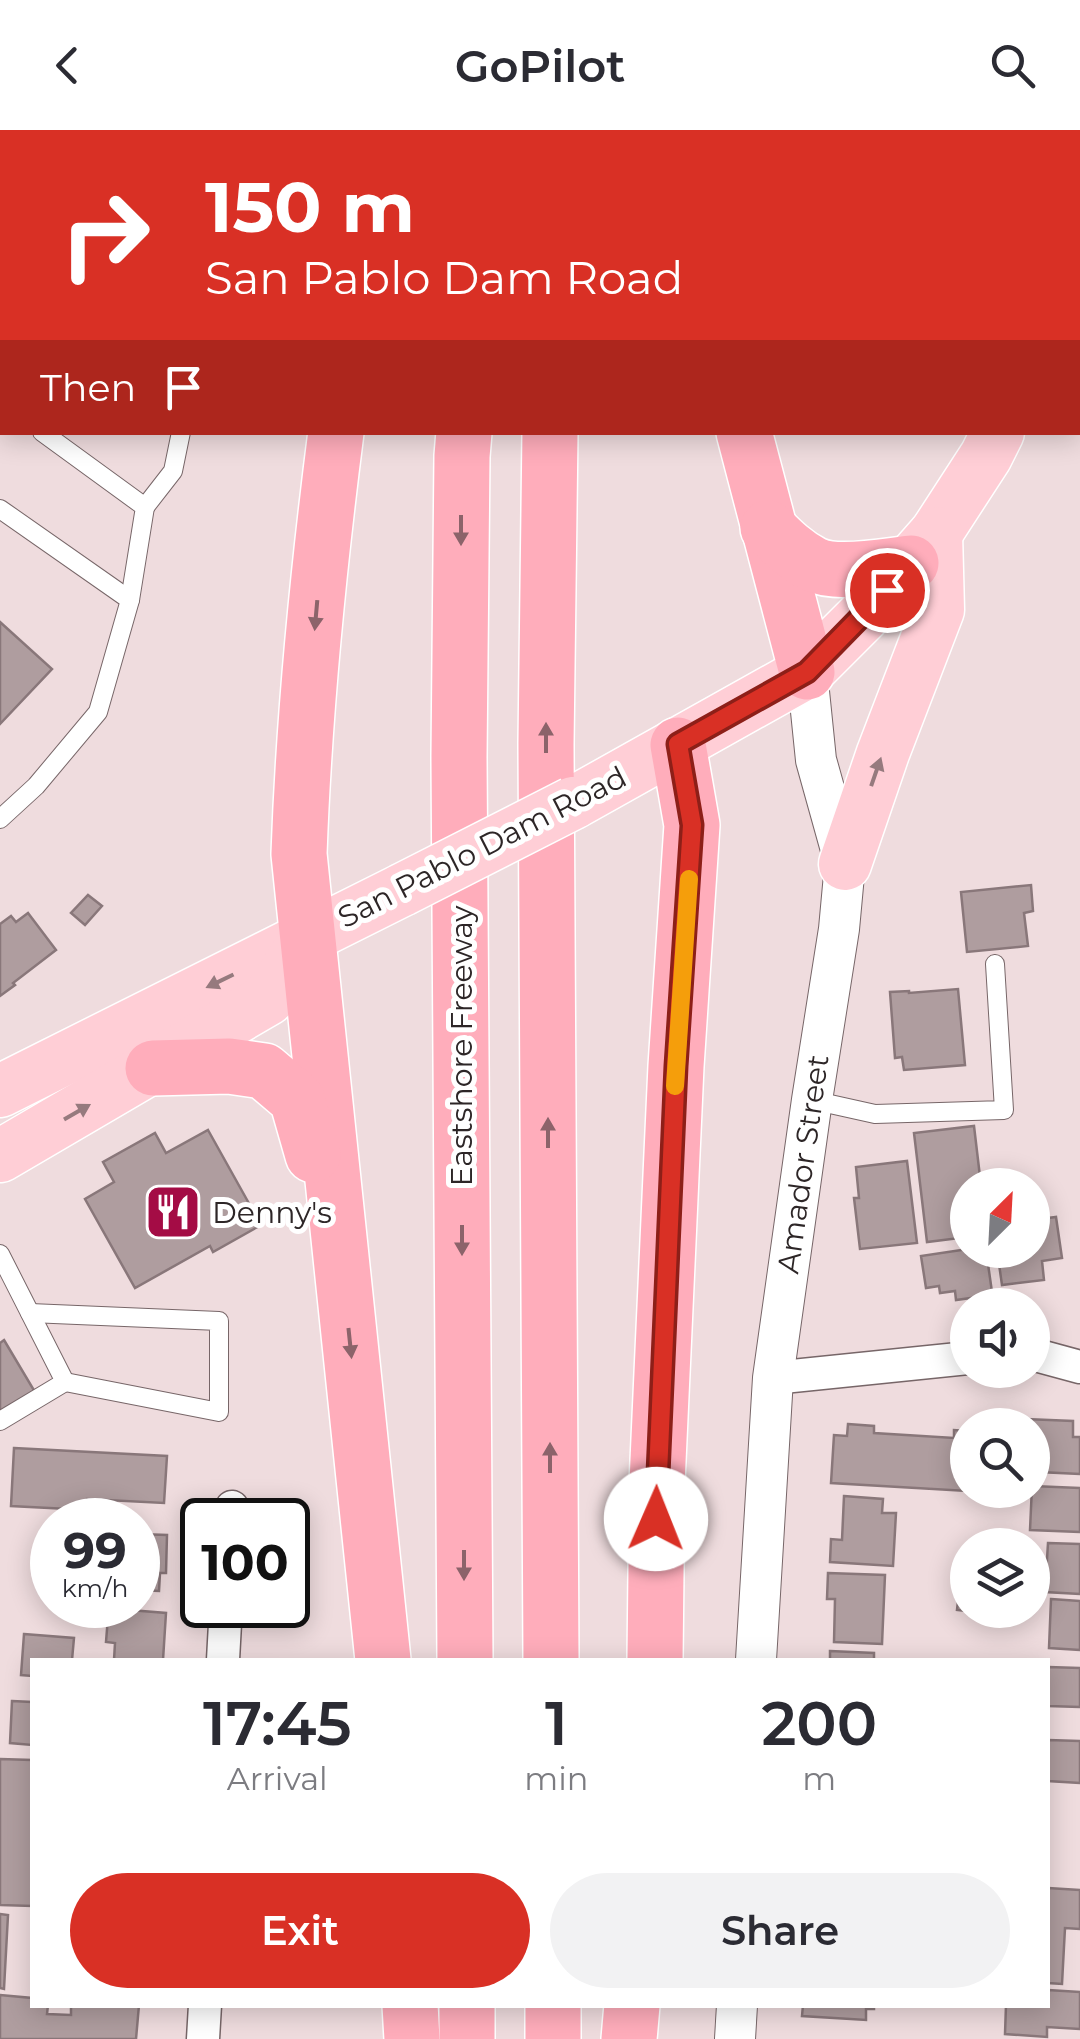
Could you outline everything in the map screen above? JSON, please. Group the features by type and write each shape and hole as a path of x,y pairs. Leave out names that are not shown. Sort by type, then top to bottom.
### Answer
{"highway":[{"path":"336,435 302,774 300,854 383,1658"},
{"name":"Eastshore Freeway","path":"464,435 460,777 465,1658"},
{"path":"550,435 546,744 551,1658"},
{"path":"745,435 807,672"},
{"path":"768,528 790,550 816,566 832,569 861,568 924,548"},
{"path":"655,1658 657,1483 676,1066 692,825 678,744"},
{"path":"153,1068 228,1066 264,1072 297,1099 340,1246"},
{"path":"410,2008 412,2039"},
{"path":"467,2008 467,2039"},
{"path":"553,2008 553,2039"},
{"path":"629,2039 632,2008"}],"main road":[{"name":"San Pablo Dam Road","path":"0,1091 573,803 807,672 924,548 996,435"},
{"path":"844,864 938,610 924,548"},
{"name":"San Pablo Dam Road","path":"0,1156 268,1000 307,938"}],"street":[{"name":"Amador Street","path":"756,1658 772,1378 839,928 844,864 816,760 807,672"},
{"path":"1050,1359 1080,1367"},
{"path":"772,1378 950,1360"},
{"path":"224,1658 225,1628"},
{"path":"203,2039 205,2008"},
{"path":"735,2039 737,2008"}],"lane":[{"path":"46,435 145,506"},
{"path":"0,819 36,786 98,712 130,600 145,506 173,471 181,435"},
{"path":"0,509 130,600"},
{"path":"812,1100 875,1114 1004,1110 995,964"},
{"path":"0,1254 65,1382"},
{"path":"0,1421 65,1382 219,1412 219,1321 30,1313"}],"building":[{"path":"0,622 52,669 0,724"},
{"path":"1031,885 1033,911 1024,913 1028,946 967,952 961,892"},
{"path":"88,895 102,906 85,925 71,913"},
{"path":"28,913 56,950 0,996 0,924 11,916 16,922"},
{"path":"958,989 965,1065 904,1070 902,1057 895,1058 890,992"},
{"path":"974,1126 979,1168 950,1168 950,1239 927,1242 914,1133"},
{"name":"Denny's","path":"208,1130 261,1225 213,1252 210,1246 135,1288 85,1199 114,1182 103,1162 155,1133 166,1153"},
{"path":"907,1161 917,1243 860,1249 854,1198 859,1198 856,1167"},
{"path":"1056,1217 1062,1258 1050,1260 1050,1218"},
{"path":"950,1252 950,1268 989,1268 991,1288 950,1288 950,1292 940,1293 939,1286 926,1288 921,1256"},
{"path":"1000,1268 1043,1268 1044,1280 1002,1285"},
{"path":"4,1340 35,1392 0,1412 0,1343"},
{"path":"1050,1420 1073,1421 1073,1437 1080,1437 1080,1474 1050,1473"},
{"path":"848,1424 874,1426 874,1433 950,1438 950,1490 831,1483 834,1435 847,1436"},
{"path":"14,1448 167,1456 164,1503 160,1498 30,1498 30,1507 11,1506"},
{"path":"1050,1487 1080,1488 1080,1532 1030,1528 1031,1508 1050,1508"},
{"path":"844,1496 883,1499 882,1513 896,1513 893,1566 830,1562 831,1539 842,1540"},
{"path":"160,1535 167,1535 166,1573 160,1573"},
{"path":"1050,1543 1080,1544 1080,1594 1050,1592"},
{"path":"828,1573 885,1575 882,1644 834,1642 835,1599 827,1599"},
{"path":"1051,1599 1080,1601 1080,1650 1049,1648"},
{"path":"160,1613 166,1613 163,1658 114,1658 115,1643 106,1642 107,1628 160,1628"},
{"path":"24,1634 74,1638 72,1658 30,1658 30,1676 21,1675"},
{"path":"830,1651 874,1653 874,1658 830,1658"},
{"path":"1050,1667 1080,1668 1080,1707 1050,1706"},
{"path":"12,1701 30,1702 30,1745 10,1743"},
{"path":"1050,1740 1080,1741 1080,1783 1050,1781"},
{"path":"0,1759 30,1760 30,1906 0,1905"},
{"path":"1050,1888 1080,1890 1080,1929 1065,1928 1062,1984 1050,1983"},
{"path":"0,1914 8,1915 4,1989 0,1988"},
{"path":"1050,1990 1080,1992 1080,2029 1047,2027 1047,2037 1005,2034 1006,2008 1050,2008"},
{"path":"0,1995 30,1998 30,2008 48,2008 47,2014 71,2015 71,2008 139,2008 136,2039 0,2039"},
{"path":"803,2008 874,2008 866,2009 866,2020 802,2016"}],"slow traffic":[{"path":"675,1086 689,879"}],"place":[{"name":"Denny's","path":"173,1212"}],"route":[{"path":"656,1519 676,1066 692,825 678,744 807,672 887,590"}]}
